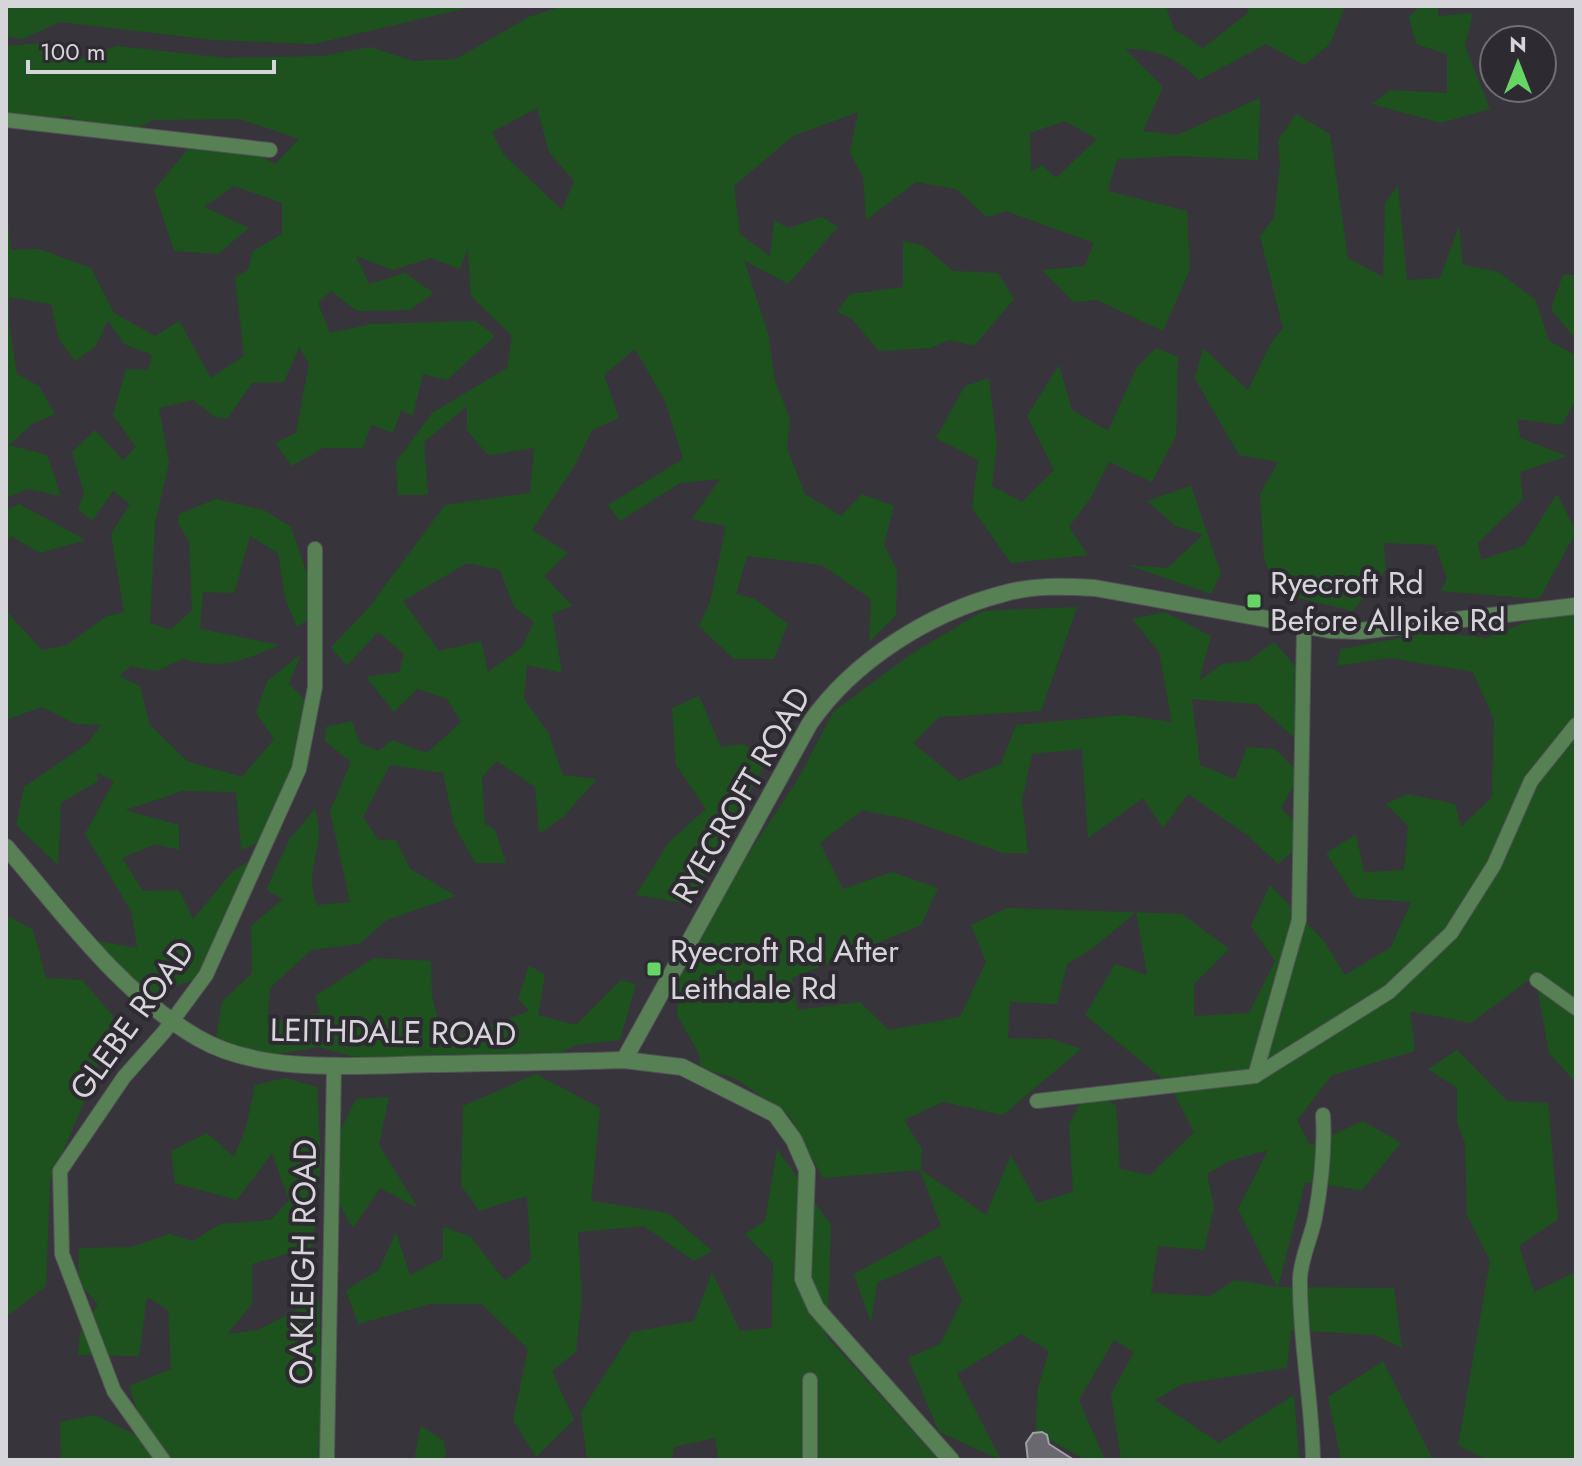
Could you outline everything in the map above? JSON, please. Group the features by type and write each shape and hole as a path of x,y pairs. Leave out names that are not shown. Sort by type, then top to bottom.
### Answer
{"street":[{"path":"6,120 270,150"},
{"name":"GLEBE ROAD","path":"163,1460 114,1391 62,1254 60,1171 124,1077 206,975 299,769 315,687 315,549"},
{"name":"RYECROFT ROAD","path":"624,1060 810,723 830,694 850,676 936,620 1001,594 1062,586 1095,588 1304,627 1361,631 1576,606"},
{"path":"1255,1076 1299,920 1304,627"},
{"path":"1037,1101 1255,1076 1389,992 1451,933 1494,865 1531,781 1576,725"},
{"name":"LEITHDALE ROAD","path":"6,847 99,955 172,1021 199,1039 244,1056 334,1066 624,1060 682,1067 775,1114 794,1140 807,1170 803,1279 816,1308 951,1460"},
{"path":"1537,980 1576,1008"},
{"name":"OAKLEIGH ROAD","path":"327,1460 334,1066"},
{"path":"1313,1460 1312,1405 1301,1342 1300,1273 1317,1204 1325,1143 1323,1115"},
{"path":"810,1380 810,1460"}],"green space":[{"path":"6,6 475,6 314,44 214,40 60,22 23,39 6,36"},
{"path":"562,6 1166,6 1174,29 1203,48 1248,13 1248,6 1345,6 1330,44 1304,65 1266,44 1199,80 1166,56 1146,50 1125,49 1163,87 1143,131 1177,135 1260,98 1258,160 1180,156 1117,159 1108,191 1187,211 1190,269 1163,331 1097,300 1074,302 1042,270 1085,266 1094,243 1006,211 987,217 956,189 916,182 866,220 863,177 850,153 858,112 793,136 734,186 740,234 770,256 774,220 788,228 822,217 838,227 788,284 744,260 768,333 775,381 790,419 787,448 805,494 841,516 862,494 894,506 884,545 897,571 896,615 869,642 871,599 822,565 747,556 736,594 755,599 788,624 774,659 734,659 699,626 710,602 726,526 692,519 720,479 680,483 620,521 608,505 683,459 665,401 635,349 604,375 619,418 592,430 575,465 532,530 568,553 544,576 572,606 552,614 562,673 527,665 524,699 548,732 563,775 597,779 563,817 539,834 535,787 497,761 482,777 485,824 495,830 506,863 475,863 454,825 443,773 390,765 363,817 378,840 396,840 410,869 456,896 387,920 359,944 311,950 270,988 267,1022 320,1013 315,996 374,958 431,961 432,996 444,1042 529,1011 518,999 529,966 545,974 538,1015 576,1025 621,980 636,984 620,1040 576,1045 558,1054 362,1059 319,1047 273,1055 216,1039 222,1002 252,973 251,926 283,899 266,890 289,840 315,809 319,836 312,878 317,905 350,902 330,811 351,762 325,741 326,727 352,721 359,742 378,751 392,740 427,753 461,722 447,699 417,689 394,712 366,677 399,672 404,654 378,632 347,666 331,647 367,610 445,505 530,493 534,448 488,455 467,430 467,406 424,442 428,495 398,495 396,462 432,413 507,368 512,336 471,296 468,248 460,269 431,258 393,270 356,256 369,284 405,273 434,293 410,310 357,311 331,291 318,303 330,333 372,324 476,321 495,336 447,380 423,374 413,416 401,410 393,433 371,425 363,448 323,448 292,466 275,443 296,433 309,364 299,347 284,382 252,383 227,419 215,417 193,400 159,408 169,463 155,523 150,623 171,630 192,610 189,542 178,523 179,514 216,499 264,510 291,527 320,612 297,627 285,598 278,553 250,536 234,593 203,592 200,629 279,645 232,662 210,664 183,659 156,671 131,666 119,676 140,686 150,725 187,761 242,777 274,739 256,713 267,681 301,654 289,684 312,707 301,766 275,806 282,832 241,850 236,792 182,791 125,810 179,825 179,850 156,844 122,858 143,891 179,890 193,919 234,870 260,856 238,923 201,977 153,994 108,959 91,940 137,948 131,911 85,834 114,781 97,773 98,781 61,803 58,865 16,825 24,787 88,743 101,725 76,724 42,707 6,720 6,611 42,650 67,645 107,616 124,612 111,534 130,504 113,491 92,521 78,509 84,493 72,452 95,430 123,460 136,447 113,415 126,369 148,370 152,355 124,344 108,320 96,346 75,361 59,339 51,304 9,297 9,324 17,374 39,386 55,414 32,424 9,445 47,455 61,496 27,489 6,498 6,205 11,250 39,249 91,268 114,313 155,336 179,321 211,378 244,356 235,277 248,270 253,251 282,234 282,203 234,186 204,207 249,228 218,254 174,251 154,190 198,137 230,139 275,164 299,139 240,119 153,120 117,139 68,116 18,125 6,121 6,46 44,43 71,62 117,46 227,58 322,56 370,47 413,61 456,59 529,17","holes":["537,108 549,152 574,181 562,210 503,154 492,132","1065,121 1097,139 1056,178 1042,165 1031,172 1030,133","467,563 500,570 514,607 534,622 522,647 488,672 481,641 439,651 403,601"]},
{"path":"1420,6 1438,6 1438,16 1473,13 1465,46 1478,79 1478,104 1488,104 1490,109 1441,123 1372,104 1390,90 1447,93 1447,54 1416,44 1409,17"},
{"path":"1296,114 1330,134 1348,258 1383,277 1385,203 1398,186 1407,280 1440,278 1459,226 1463,265 1497,271 1536,300 1549,341 1576,355 1576,399 1562,425 1518,419 1520,438 1567,456 1520,472 1523,499 1478,543 1481,560 1524,546 1557,494 1576,532 1539,599 1441,591 1447,579 1436,545 1384,543 1386,570 1353,611 1277,593 1264,558 1260,494 1278,462 1239,455 1195,379 1203,348 1248,390 1271,343 1283,328 1260,236 1274,218 1280,164 1278,140"},
{"path":"903,241 922,245 953,271 998,273 1014,299 974,346 949,340 931,348 879,351 852,319 837,312 850,294 903,287"},
{"path":"1563,275 1576,275 1576,340 1551,309"},
{"path":"1156,348 1178,357 1176,436 1152,482 1109,462 1091,497 1069,527 1088,555 1011,563 972,508 978,460 936,438 965,386 989,378 997,445 992,486 1022,502 1054,470 1027,416 1059,365 1072,410 1108,431 1137,367"},
{"path":"1191,486 1221,573 1211,594 1128,565 1167,568 1203,535 1176,526 1147,501"},
{"path":"19,504 86,540 40,553 11,536 6,543 6,510"},
{"path":"1077,607 1041,711 939,717 913,743 959,781 1001,764 1016,725 1125,715 1172,722 1159,652 1132,619 1165,612 1211,636 1199,681 1222,664 1248,661 1274,642 1295,666 1302,745 1257,704 1192,699 1200,765 1235,779 1247,747 1275,749 1300,774 1281,808 1309,838 1278,864 1247,835 1188,794 1163,828 1143,798 1088,838 1082,749 1032,754 1022,801 1028,853 1003,853 910,820 862,810 820,843 843,889 892,872 938,888 921,925 792,978 798,1010 860,1002 889,1030 960,1017 986,962 971,925 1007,908 1136,912 1182,914 1229,949 1194,984 1194,1016 1249,1013 1275,961 1251,926 1270,885 1323,940 1345,975 1391,947 1411,902 1355,898 1326,853 1356,835 1364,872 1404,870 1408,826 1386,804 1407,794 1455,804 1461,827 1492,797 1494,720 1473,672 1389,658 1337,666 1341,649 1432,632 1487,638 1556,610 1576,614 1576,1083 1549,1053 1535,975 1471,1023 1410,1011 1415,1051 1332,1075 1297,1120 1310,1145 1363,1121 1401,1143 1362,1190 1305,1182 1278,1287 1394,1288 1402,1348 1375,1335 1291,1330 1287,1368 1182,1384 1155,1400 1219,1443 1294,1395 1299,1460 1121,1460 1111,1394 1134,1352 1114,1340 1079,1400 1105,1460 1086,1460 1036,1432 1037,1392 1049,1351 1021,1334 957,1374 1001,1460 939,1432 908,1358 940,1344 962,1300 940,1255 877,1283 871,1323 854,1274 941,1226 920,1170 823,1178 789,1115 736,1079 701,1068 698,1052 677,1015 680,938 706,918 798,779 834,711 913,653 983,611","holes":["1136,912 1147,975 1115,964 1085,1015 1169,1084 1194,1132 1150,1175 1120,1169 1116,1106 1089,1087 1069,1124 1073,1192 1037,1203 1011,1155 986,1215 921,1170 922,1149 904,1120 943,1102 1003,1115 1081,1049 1052,1039 1008,1038 1010,1002 1057,1004 1067,964 1092,949","1268,1150 1238,1209 1277,1287 1235,1280 1210,1296 1151,1293 1158,1246 1204,1250 1214,1207 1207,1174 1229,1161"]},
{"path":"699,696 721,747 744,744 765,763 690,904 636,895 669,842 706,809 676,765 672,708"},
{"path":"6,915 33,930 46,978 82,980 114,1017 91,1086 50,1181 46,1286 6,1317"},
{"path":"1457,1050 1507,1101 1548,1103 1558,1219 1519,1246 1534,1292 1576,1272 1576,1460 1487,1460 1458,1445 1490,1261 1467,1215 1465,1143 1457,1123 1457,1088 1428,1069"},
{"path":"536,1074 600,1108 591,1201 668,1213 712,1251 694,1261 644,1226 578,1232 582,1297 576,1352 552,1371 574,1420 536,1457 513,1420 528,1349 482,1304 430,1304 358,1324 346,1290 379,1270 396,1232 410,1275 443,1258 443,1227 470,1236 505,1281 531,1260 527,1196 479,1211 461,1185 463,1106"},
{"path":"285,1078 317,1087 321,1162 312,1247 252,1264 252,1304 227,1334 258,1330 298,1309 314,1276 319,1303 324,1460 61,1460 60,1422 95,1415 148,1441 129,1386 171,1369 168,1310 147,1297 139,1356 78,1355 80,1333 98,1304 78,1282 79,1248 132,1247 169,1234 193,1241 220,1224 271,1220 289,1200 272,1153 237,1200 175,1183 171,1151 207,1133 234,1157 246,1127 255,1085"},
{"path":"389,1097 379,1145 418,1208 380,1188 353,1228 331,1190 339,1133 356,1099"},
{"path":"777,1149 831,1225 827,1337 939,1460 718,1460 715,1438 674,1447 672,1460 587,1460 581,1412 632,1332 694,1321 712,1272 740,1331 772,1328 773,1263 745,1234 765,1221"},
{"path":"1383,1361 1433,1460 1341,1460 1328,1397"},
{"path":"421,1426 444,1441 446,1460 414,1460"}],"building":[{"path":"1033,1433 1047,1435 1049,1444 1074,1460 1028,1460 1026,1443"}],"place":[{"name":"Ryecroft Rd Before Allpike Rd","path":"1254,601"},
{"name":"Ryecroft Rd After Leithdale Rd","path":"654,969"}]}
